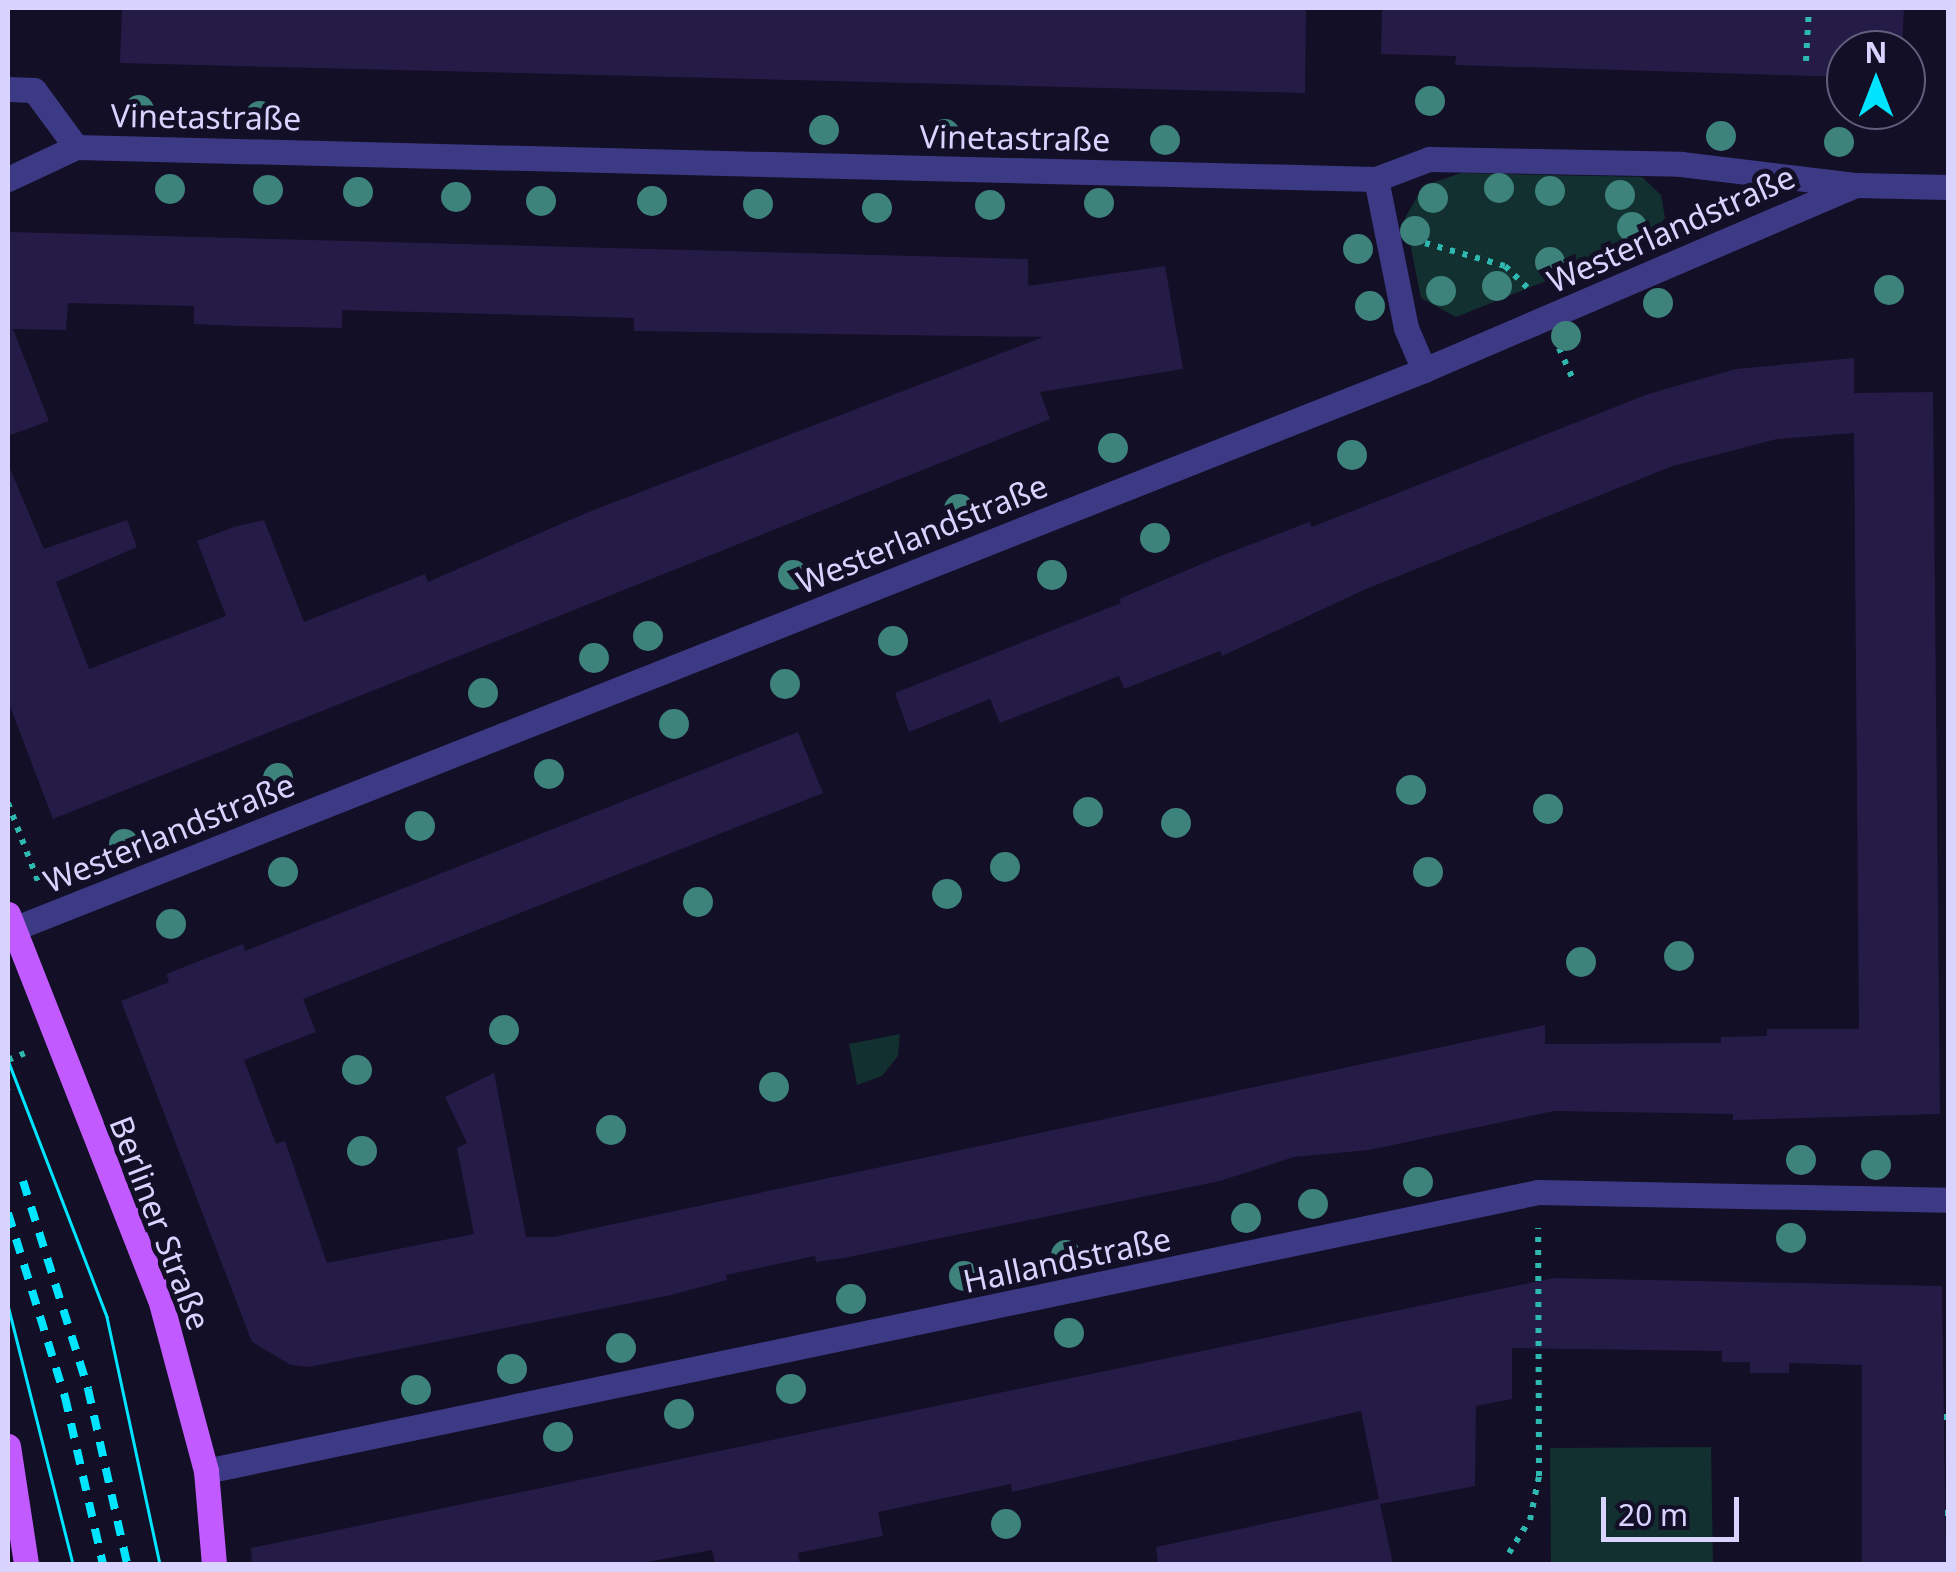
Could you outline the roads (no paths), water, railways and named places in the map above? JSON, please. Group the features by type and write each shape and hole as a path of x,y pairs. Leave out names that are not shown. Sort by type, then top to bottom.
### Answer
{"main road":[{"name":"Berliner Straße","path":"9,925 160,1299 206,1472 214,1564"},
{"path":"8,1446 26,1564"}],"street":[{"name":"Vinetastraße","path":"8,89 34,90 76,147"},
{"name":"Vinetastraße","path":"8,179 76,147 1376,179 1428,159 1681,164 1855,184 1948,187"},
{"path":"1376,179 1406,328 1424,370"},
{"name":"Westerlandstraße","path":"9,925 1424,370 1855,184"},
{"name":"Hallandstraße","path":"206,1472 1538,1192 1948,1200"}],"tram line":[{"path":"8,1060 107,1317 160,1564"},
{"path":"8,1305 73,1564"}],"railway":[{"path":"23,1181 88,1389 127,1564"},
{"path":"8,1213 65,1397 103,1564"}]}
